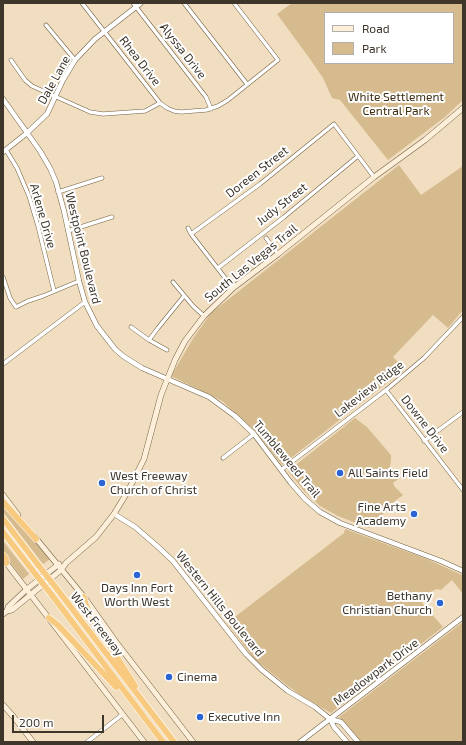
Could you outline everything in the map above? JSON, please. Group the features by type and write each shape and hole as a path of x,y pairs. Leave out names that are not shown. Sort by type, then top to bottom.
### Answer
{"highway":[{"path":"3,502 36,539"},
{"name":"West Freeway","path":"3,519 174,742"},
{"name":"West Freeway","path":"3,532 163,742"},
{"path":"3,555 6,559 4,561"},
{"path":"84,597 91,616 134,684 141,698"},
{"path":"49,618 58,625 134,705"}],"main road":[{"name":"South Las Vegas Trail","path":"62,570 66,563 90,544 114,514 128,491 144,459 167,378 185,341 204,316 233,288 374,177 425,140 463,108"},
{"path":"3,495 57,565 26,589 5,612"},
{"path":"4,561 144,742"},
{"name":"South Las Vegas Trail","path":"57,565 66,563"},
{"name":"West Freeway","path":"57,565 84,597 193,742"},
{"path":"5,612 12,610 62,570"},
{"path":"3,705 33,742"}],"street":[{"name":"Rhea Drive","path":"82,3 160,103"},
{"name":"Dale Lane","path":"4,151 28,133 47,114 54,96 75,60 95,39 134,5 141,3"},
{"path":"184,3 247,84"},
{"path":"11,60 24,80 32,86 90,112 104,114 145,111 160,103 166,108 174,111 211,109 228,100 278,60 234,3"},
{"name":"Alyssa Drive","path":"134,5 206,96 211,109"},
{"path":"46,25 75,60"},
{"name":"Westpoint Boulevard","path":"3,99 28,133 50,168 58,192 85,302 96,326 115,349 123,356 142,368 167,378"},
{"name":"Doreen Street","path":"191,234 260,184 334,124 358,156"},
{"name":"Arlene Drive","path":"4,151 17,168 29,196 54,291"},
{"path":"358,156 374,177"},
{"name":"Judy Street","path":"218,268 284,217 358,156"},
{"path":"58,192 102,178"},
{"path":"68,231 112,217"},
{"path":"188,228 233,288"},
{"path":"266,238 278,254"},
{"path":"3,277 10,298 16,307 79,281"},
{"path":"173,282 193,306 204,316"},
{"path":"149,340 184,296"},
{"path":"3,364 85,302"},
{"name":"Lakeview Ridge","path":"281,470 386,390 424,358 463,316"},
{"path":"132,327 149,340 167,350"},
{"name":"Tumbleweed Trail","path":"167,378 209,397 235,416 254,434 281,470 305,499 316,509 329,517 463,571"},
{"name":"Downe Drive","path":"386,390 424,441 462,487"},
{"path":"424,441 463,412"},
{"path":"223,458 254,434"},
{"name":"Western Hills Boulevard","path":"114,514 134,527 173,561 251,660 288,691 315,707 330,719 347,742"},
{"name":"Meadowpark Drive","path":"300,742 463,617"},
{"path":"87,742 123,714"},
{"name":"Western Hills Boulevard","path":"330,719 341,722 358,742"}],"green space":[{"name":"White Settlement Central Park","path":"292,3 463,3 463,100 445,117 388,160 340,100 332,98 323,78 277,14"},
{"path":"399,165 421,195 463,166 463,310 448,328 433,315 393,357 405,369 282,465 256,432 222,401 171,376 194,337 211,313"},
{"name":"All Saints Field","path":"355,418 367,427 391,455 389,472 392,476 401,477 393,483 403,495 391,504 391,506 369,528 338,516 320,506 304,491 288,471"},
{"path":"3,506 50,559 43,564 3,512"},
{"path":"345,529 427,559 462,575 463,594 452,580 441,590 437,589 426,594 422,603 443,627 331,713 301,696 255,660 227,623 344,533"},
{"path":"3,541 29,574 23,579 3,553"},
{"path":"463,622 463,742 361,742 339,717"}],"place":[{"name":"All Saints Field","path":"340,473"},
{"name":"West Freeway Church of Christ","path":"102,483"},
{"name":"Fine Arts Academy","path":"414,514"},
{"name":"Days Inn Fort Worth West","path":"137,575"},
{"name":"Bethany Christian Church","path":"440,603"},
{"name":"Cinema","path":"169,677"},
{"name":"Executive Inn","path":"200,717"}]}
